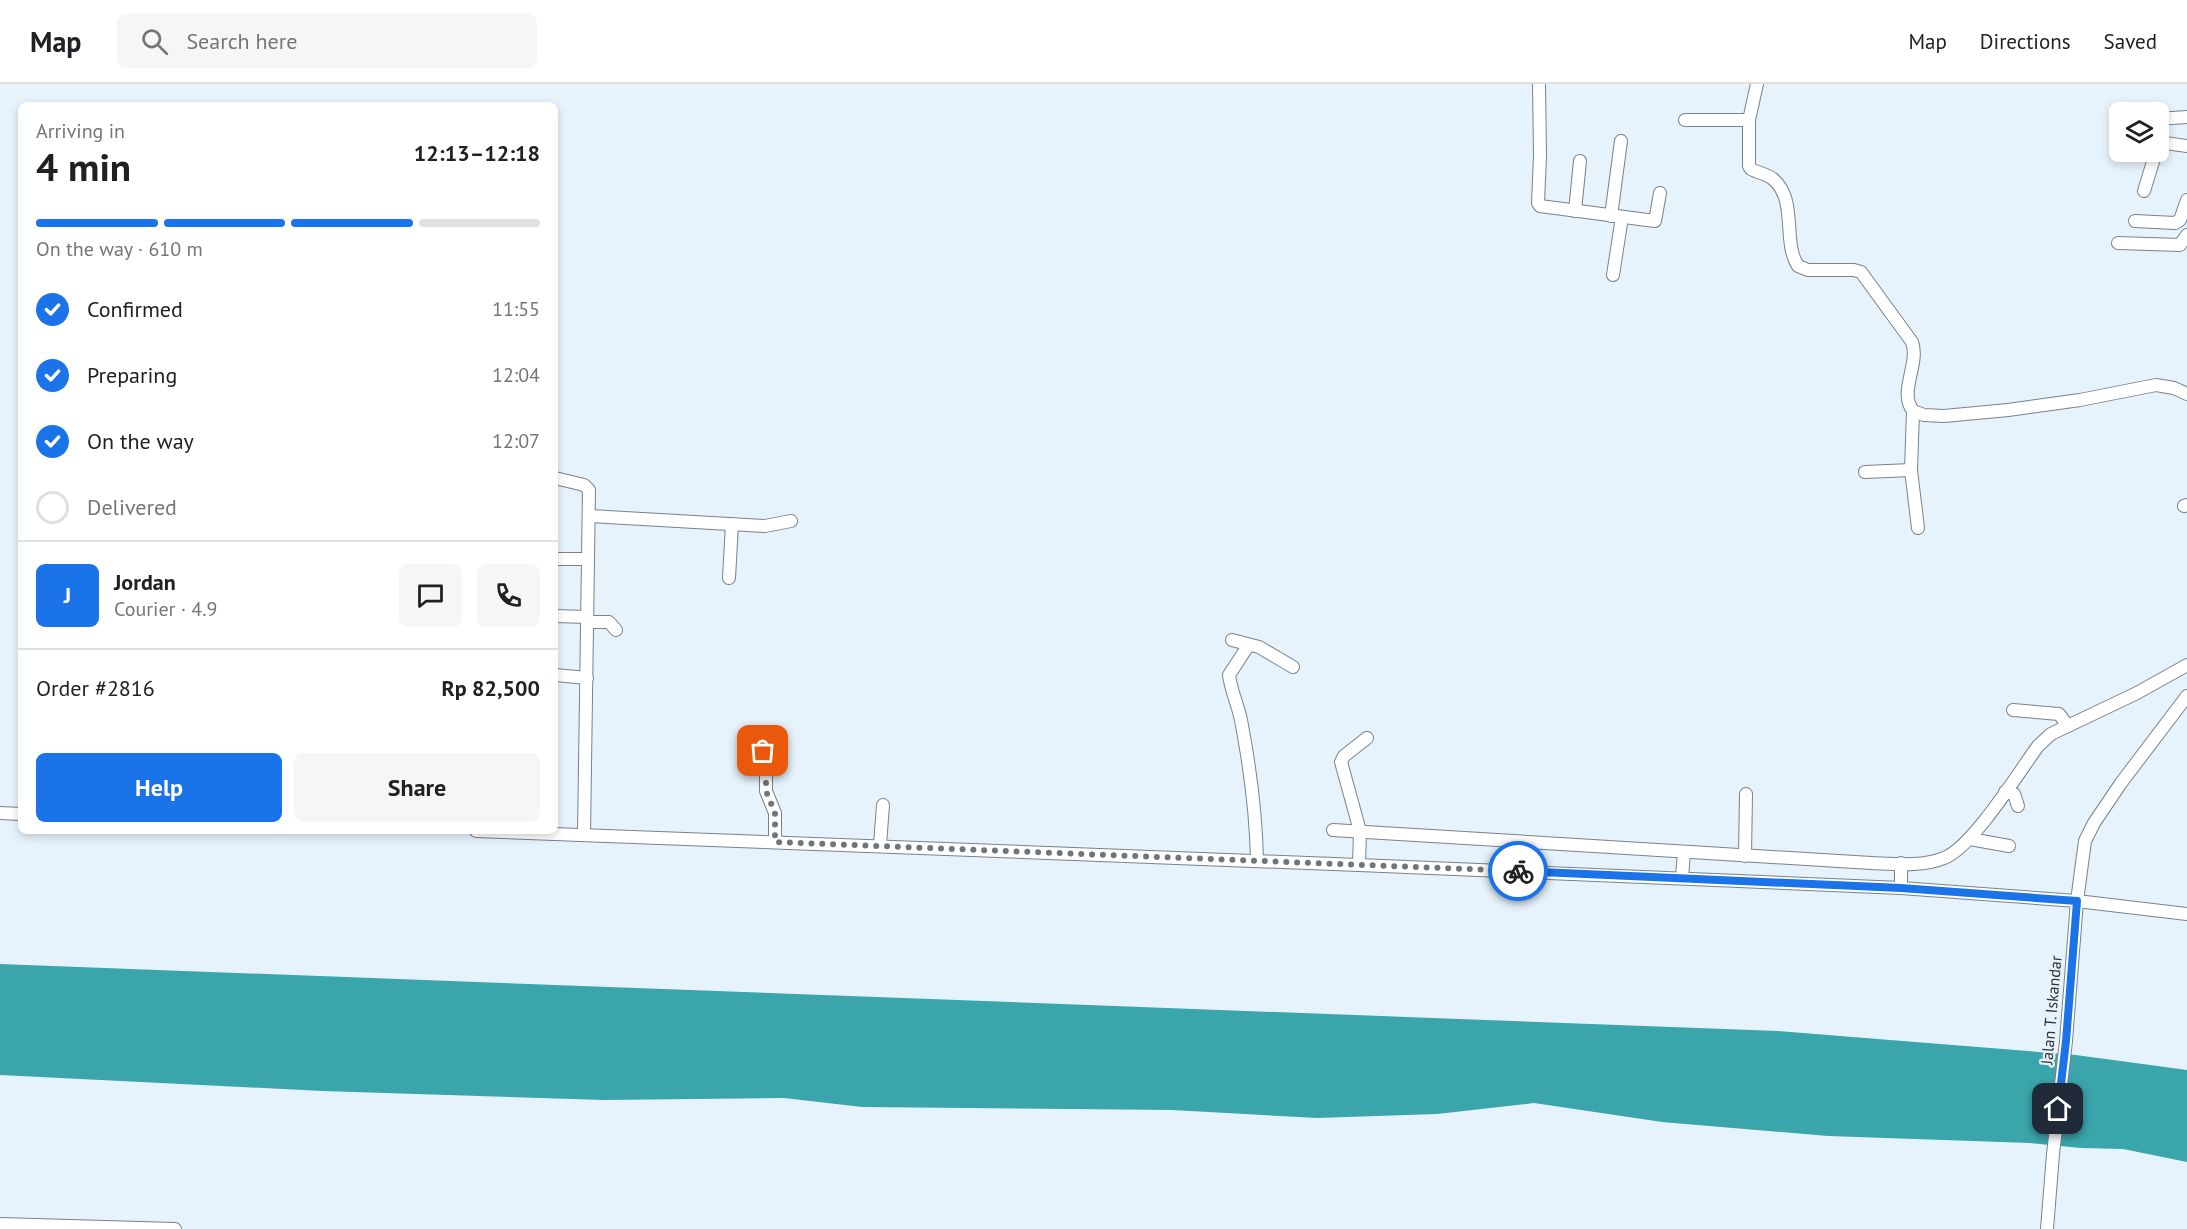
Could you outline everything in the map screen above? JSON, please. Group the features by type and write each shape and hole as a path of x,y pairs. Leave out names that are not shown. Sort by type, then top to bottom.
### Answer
{"street":[{"path":"1539,84 1538,203 1544,208 1655,221 1659,194"},
{"path":"1757,84 1749,120 1749,166 1750,170 1773,179 1782,194 1786,205 1793,256 1798,266 1808,270 1861,272 1912,342 1915,356 1907,398 1913,411 1911,470 1917,528"},
{"path":"2169,118 2187,117"},
{"path":"1685,120 1749,120"},
{"path":"1613,275 1621,141"},
{"path":"2169,144 2187,146"},
{"path":"1575,211 1580,161"},
{"path":"2144,191 2153,162"},
{"path":"2135,221 2175,223 2180,220 2187,200"},
{"path":"2118,243 2180,245 2187,234 2184,223 2180,220"},
{"path":"1913,411 1924,415 1944,416 2007,410 2080,400 2156,385 2174,388 2187,394"},
{"path":"1865,472 1911,470"},
{"path":"558,479 587,487 590,490 584,830"},
{"path":"590,516 765,526 791,521"},
{"path":"729,578 732,524"},
{"path":"558,559 588,560"},
{"path":"558,616 609,622 616,630"},
{"path":"1232,640 1259,647 1293,667"},
{"path":"1248,646 1229,675 1241,719 1252,780 1257,861"},
{"path":"1333,830 1684,853 1901,863 1930,862 1955,853 1970,839 2044,740 2187,664"},
{"path":"558,675 587,678"},
{"name":"Jalan T. Iskandar","path":"2047,1229 2082,851 2089,831 2121,783 2187,696"},
{"path":"2013,710 2059,714 2068,726"},
{"path":"761,732 766,765 766,791 775,813 775,838"},
{"path":"1359,861 1360,833 1341,762 1344,756 1366,738"},
{"path":"2005,792 2014,794 2018,806"},
{"path":"1745,856 1746,794"},
{"path":"880,846 883,810"},
{"path":"0,813 18,814"},
{"path":"558,830 1257,861 1359,861 1683,874 2077,901 2187,914"},
{"path":"1970,839 2009,846"},
{"path":"1683,874 1684,853"},
{"path":"1901,863 1901,888"},
{"path":"0,1224 175,1229"}],"water":[{"path":"0,964 1778,1031 2076,1055 2187,1070 2187,1162 2123,1149 2030,1143 1828,1136 1662,1122 1534,1103 1437,1114 1317,1118 1172,1110 862,1107 784,1098 604,1100 322,1091 0,1075"}],"way so far":[{"path":"763,751 766,765 766,791 775,813 775,842 1518,871"}],"route":[{"path":"1518,871 1901,888 2077,901 2058,1109"}]}
